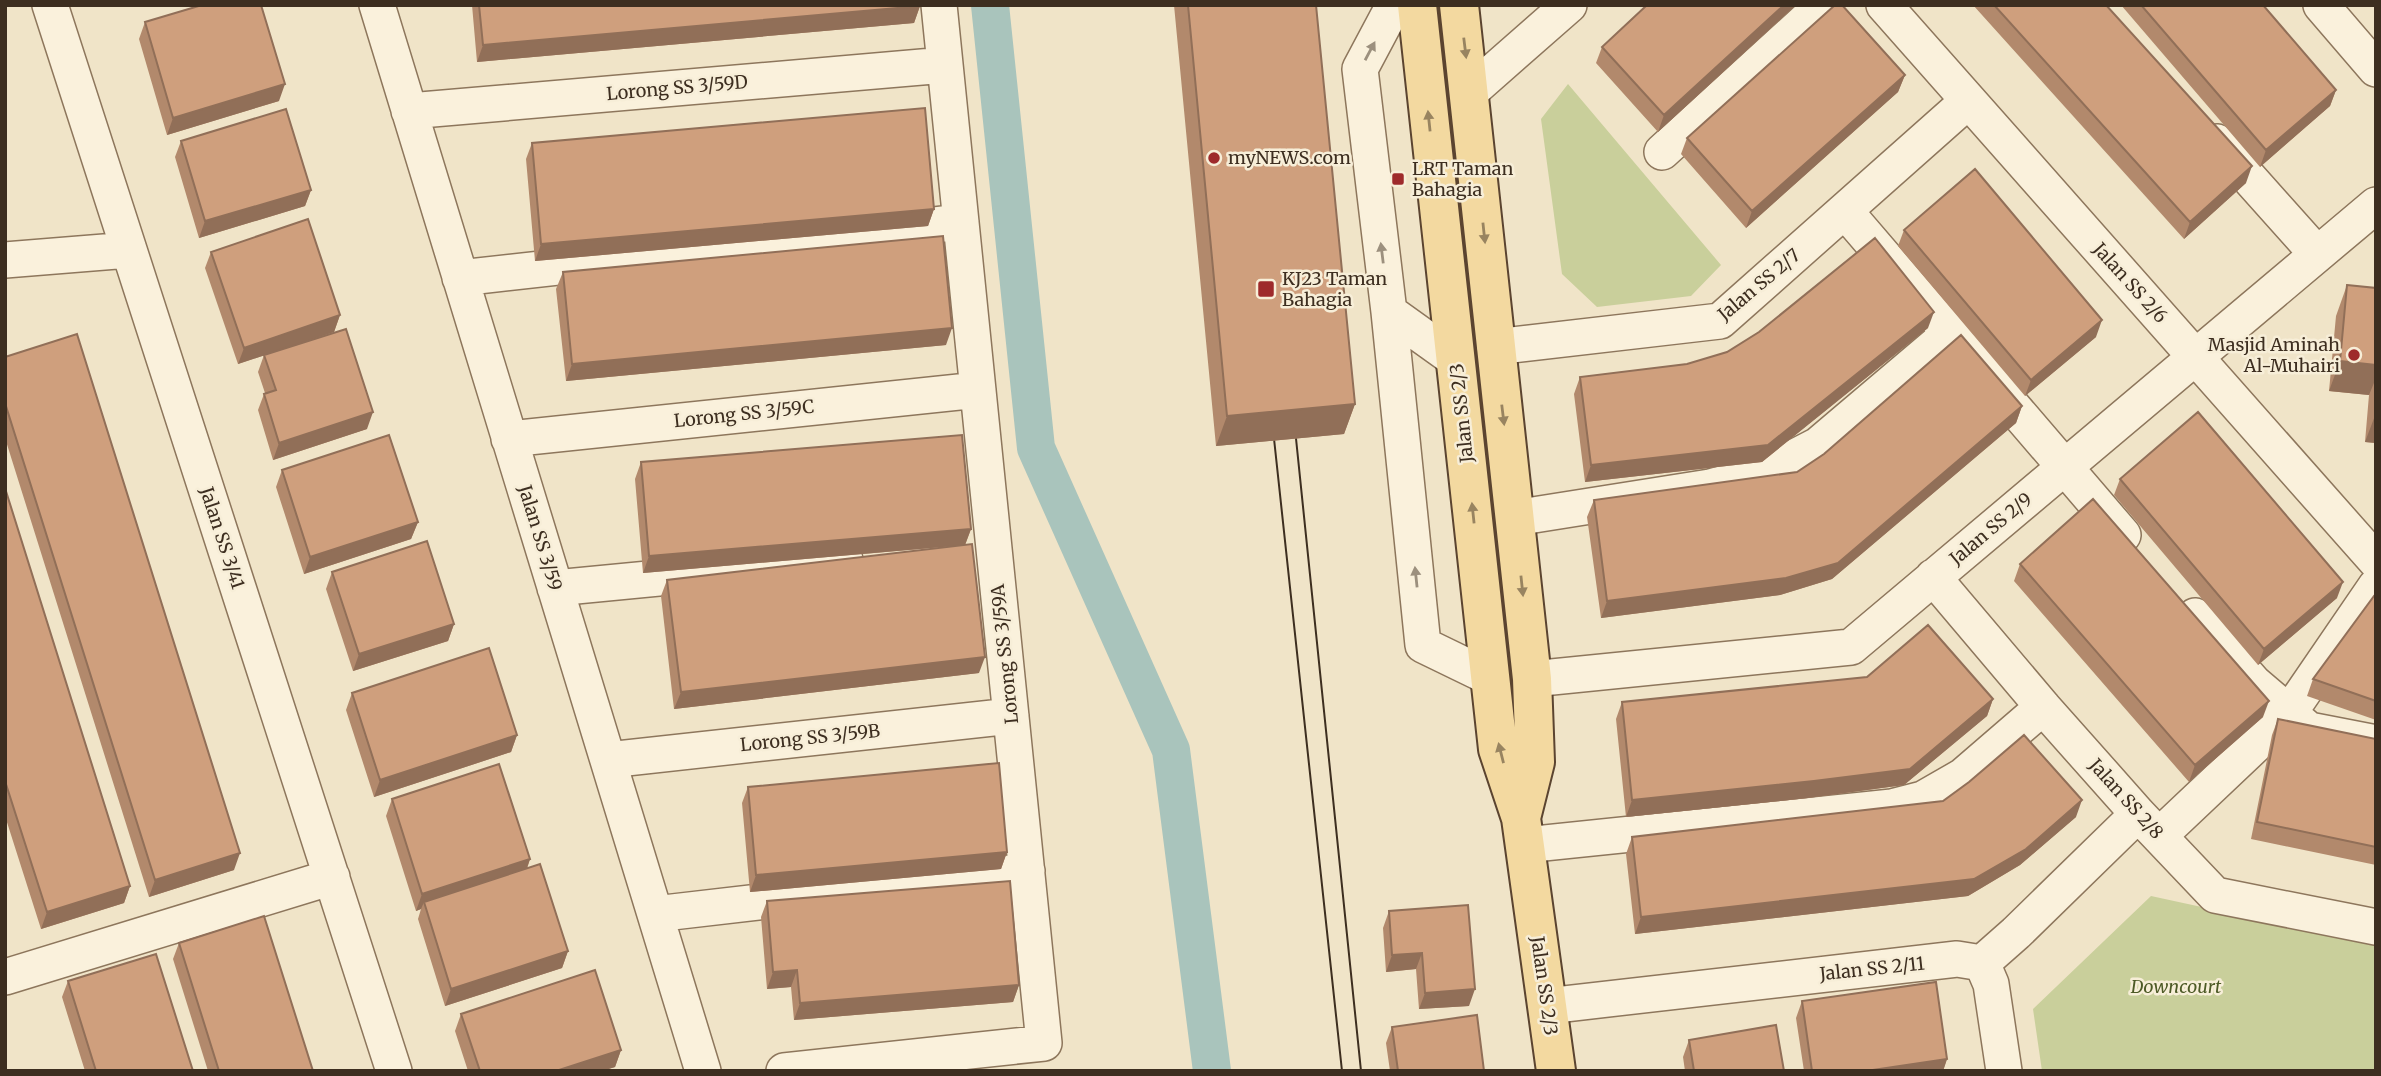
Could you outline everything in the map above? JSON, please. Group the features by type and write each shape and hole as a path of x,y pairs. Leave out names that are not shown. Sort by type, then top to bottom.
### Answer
{"main road":[{"name":"Jalan SS 2/3","path":"1417,5 1499,749 1523,831 1556,1071"},
{"name":"Jalan SS 2/3","path":"1460,5 1532,679 1535,762 1523,831"}],"street":[{"name":"Jalan SS 3/41","path":"50,5 394,1071"},
{"name":"Jalan SS 3/59","path":"377,5 703,1071"},
{"name":"Lorong SS 3/59A","path":"784,1071 1044,1043 1011,716 980,547 978,390 939,5"},
{"path":"1394,5 1360,69 1389,312 1423,645 1491,678"},
{"path":"1470,92 1569,5"},
{"path":"1662,152 1823,5"},
{"name":"Jalan SS 2/6","path":"1884,5 2376,561"},
{"path":"2321,5 2376,69"},
{"name":"Lorong SS 3/59D","path":"409,111 945,65"},
{"name":"Jalan SS 2/7","path":"1495,347 1720,321 1968,101"},
{"path":"2197,119 2317,254"},
{"name":"Jalan SS 2/9","path":"1532,679 1851,647 2376,205"},
{"path":"1845,211 2145,561"},
{"path":"460,278 961,222"},
{"path":"5,260 129,250"},
{"path":"1389,312 1456,360"},
{"path":"1514,518 1710,487 1770,470 1818,444 1949,334"},
{"name":"Lorong SS 3/59C","path":"509,439 978,390"},
{"path":"555,588 870,557"},
{"name":"Jalan SS 2/8","path":"1933,577 2043,707 2216,895 2376,927"},
{"path":"2004,1071 1990,984 1982,963 2289,713 2376,586"},
{"path":"2172,591 2255,683 2309,730 2376,743"},
{"path":"1523,831 1892,807 1923,799 1963,776 2043,707"},
{"name":"Lorong SS 3/59B","path":"608,760 1011,716"},
{"path":"655,914 1027,872"},
{"path":"5,977 332,877"},
{"name":"Jalan SS 2/11","path":"1547,1006 1957,959 1982,963"}],"green space":[{"path":"1568,84 1721,265 1691,296 1597,307 1562,274 1541,119"},
{"name":"Downcourt","path":"2151,896 2376,945 2376,1071 2042,1071 2033,1009"}],"building":[{"path":"202,5 261,5 285,84 173,118 145,22"},
{"path":"479,5 920,5 920,6 483,45"},
{"name":"KJ23 Taman Bahagia","path":"1188,5 1316,5 1355,404 1227,416"},
{"path":"1647,5 1784,5 1664,115 1602,47"},
{"path":"1835,5 1842,5 1905,75 1752,211 1687,138"},
{"path":"1994,5 2106,5 2252,166 2190,222"},
{"path":"2141,5 2263,5 2336,90 2266,150"},
{"path":"925,108 934,209 541,244 532,143"},
{"path":"286,109 311,190 205,221 181,141"},
{"path":"1975,169 2102,320 2031,380 1904,230"},
{"path":"308,219 340,315 244,348 211,252"},
{"path":"943,236 952,328 572,364 563,272"},
{"path":"1875,238 1934,312 1768,445 1591,465 1580,377 1687,364 1727,352 1759,332"},
{"path":"2347,285 2376,288 2376,365 2340,361"},
{"path":"346,329 373,412 279,443 264,394 276,390 264,355"},
{"path":"77,334 240,853 155,880 5,403 5,357"},
{"path":"1961,335 2022,406 1838,563 1786,578 1607,601 1594,500 1797,472 1824,454"},
{"path":"2198,412 2343,582 2264,649 2120,479"},
{"path":"389,435 418,522 310,557 282,470"},
{"path":"962,435 971,529 649,556 641,462"},
{"path":"5,488 130,886 47,912 5,781"},
{"path":"2093,499 2269,701 2195,765 2020,564"},
{"path":"427,541 454,624 359,654 332,572"},
{"path":"972,544 985,657 681,692 667,580"},
{"path":"2374,596 2376,597 2376,701 2313,679"},
{"path":"1928,625 1993,699 1910,769 1632,800 1622,702 1867,677"},
{"path":"489,648 517,735 380,780 352,693"},
{"path":"2278,719 2376,739 2376,847 2257,822"},
{"path":"2024,735 2082,800 2026,849 1974,879 1641,917 1632,837 1943,801"},
{"path":"999,763 1007,852 756,875 748,787"},
{"path":"499,764 530,859 422,894 392,799"},
{"path":"540,864 568,951 451,989 424,902"},
{"path":"1010,881 1019,985 800,1003 797,970 773,972 767,901"},
{"path":"1468,905 1475,989 1425,993 1422,953 1392,955 1389,911"},
{"path":"264,916 313,1071 219,1071 179,943"},
{"path":"156,954 193,1071 96,1071 68,981"},
{"path":"595,970 621,1050 556,1071 480,1071 461,1014"},
{"path":"1936,982 1947,1059 1866,1071 1812,1071 1802,1001"},
{"path":"1477,1015 1484,1071 1398,1071 1392,1027"},
{"path":"1776,1025 1784,1071 1694,1071 1689,1040"}],"waterway":[{"path":"990,5 1036,448 1171,750 1212,1071"}],"tram line":[{"path":"1294,419 1361,1071"},
{"path":"1272,420 1342,1071"}],"place":[{"name":"myNEWS.com","path":"1214,158"},
{"name":"LRT Taman Bahagia","path":"1398,179"},
{"name":"KJ23 Taman Bahagia","path":"1266,289"},
{"name":"Masjid Aminah Al-Muhairi","path":"2354,355"}]}
